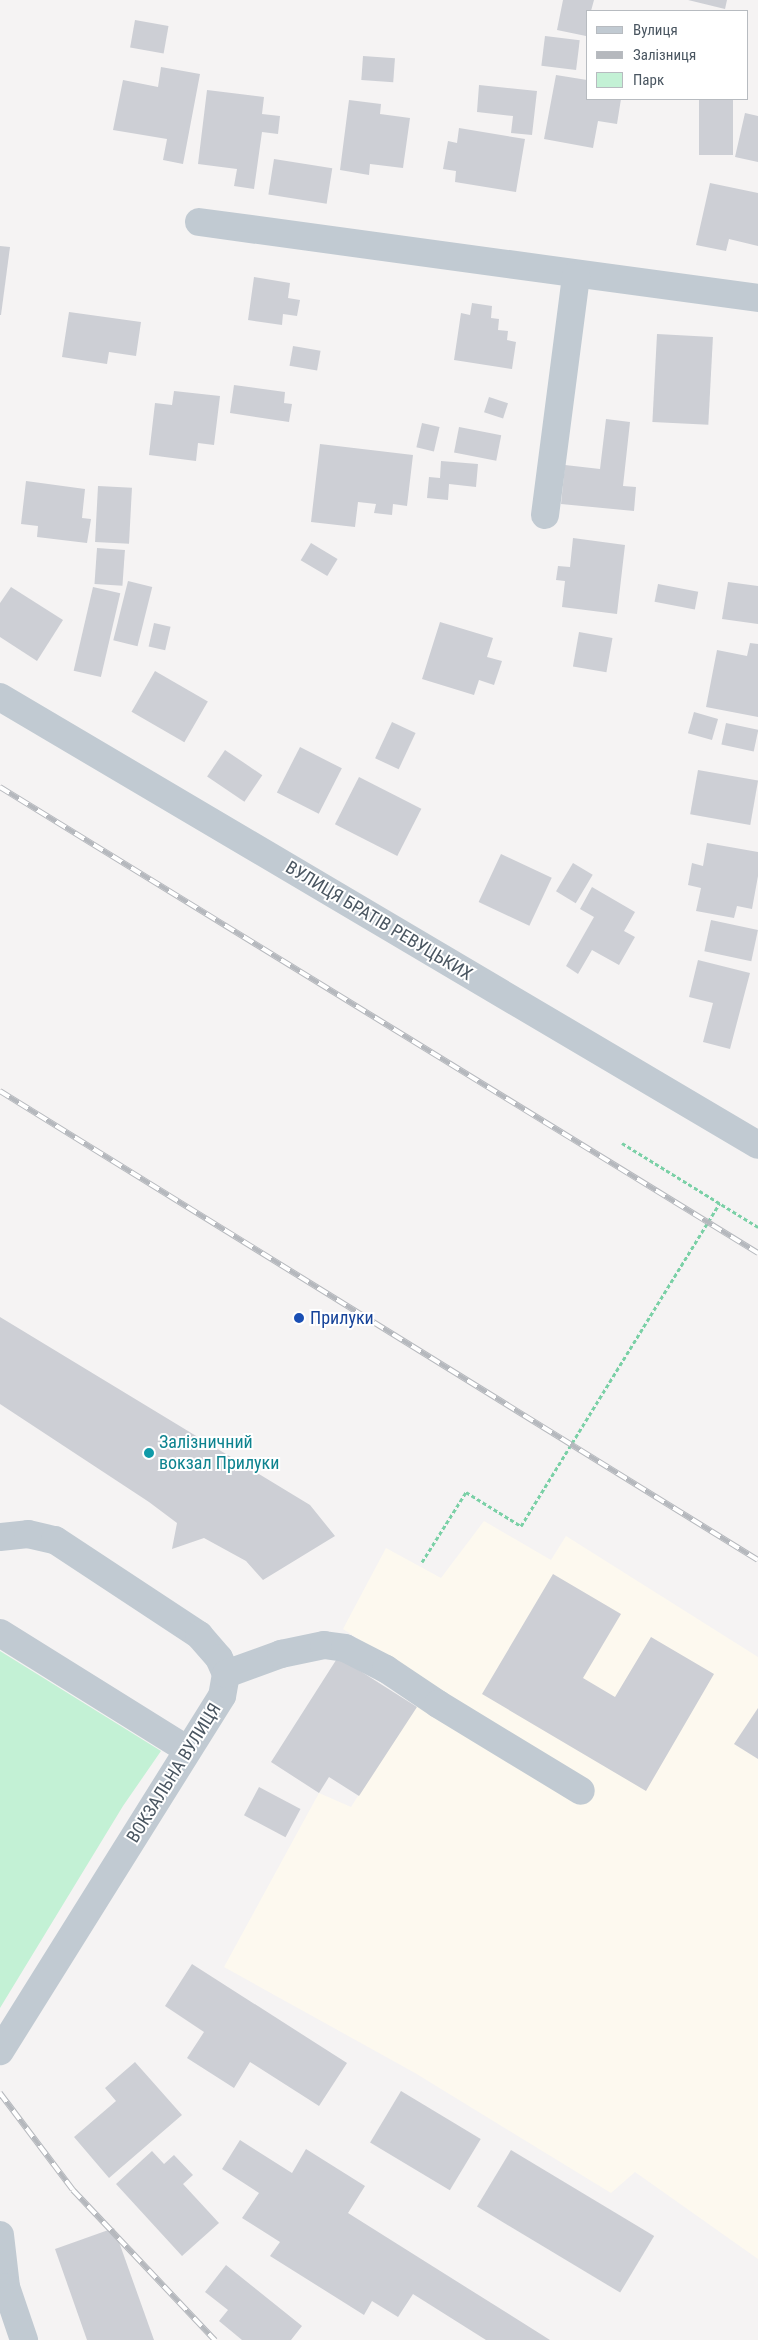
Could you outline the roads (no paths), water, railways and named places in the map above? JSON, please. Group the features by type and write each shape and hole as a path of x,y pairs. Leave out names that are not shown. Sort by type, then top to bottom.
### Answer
{"street":[{"path":"199,222 576,275 758,298"},
{"path":"545,515 576,275"},
{"name":"ВУЛИЦЯ БРАТІВ РЕВУЦЬКИХ","path":"0,697 758,1145"},
{"path":"1,1534 28,1534 55,1540 199,1636 219,1658 226,1674 281,1654 324,1646 345,1648 386,1670 581,1791"},
{"path":"0,1633 188,1750"},
{"name":"ВОКЗАЛЬНА ВУЛИЦЯ","path":"0,2051 222,1696 226,1674"},
{"path":"0,2235 3,2281 24,2340"}],"railway":[{"path":"0,787 758,1253"},
{"path":"0,1091 758,1560"},
{"path":"0,2093 73,2190 215,2340"}],"place":[{"name":"Прилуки","path":"299,1318"},
{"name":"Залізничний вокзал Прилуки","path":"149,1453"}]}
